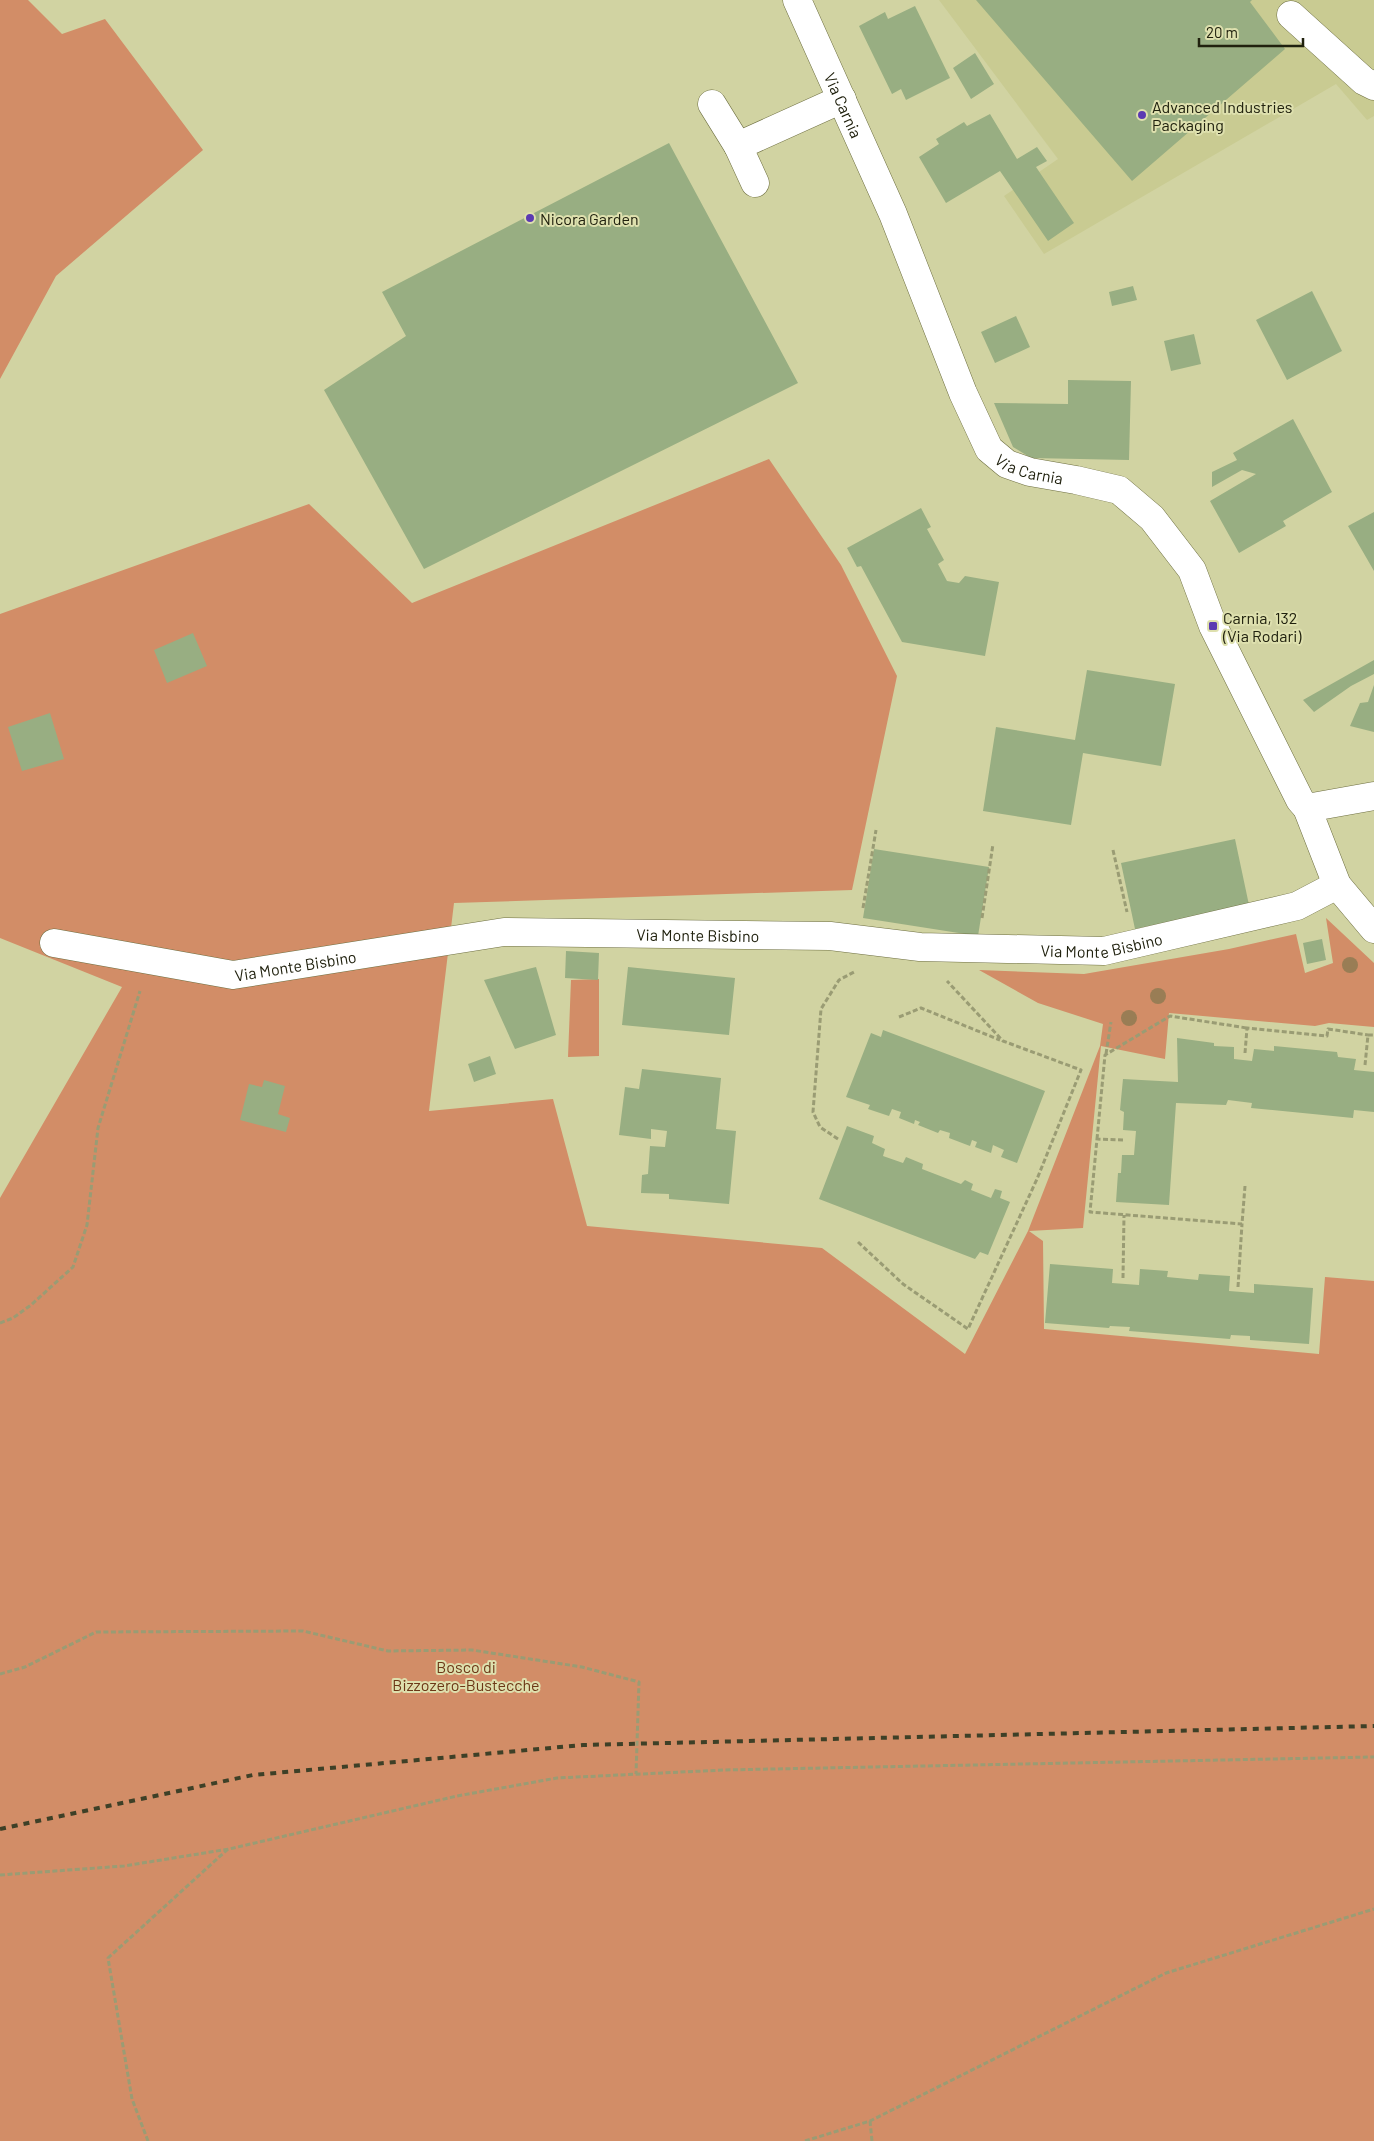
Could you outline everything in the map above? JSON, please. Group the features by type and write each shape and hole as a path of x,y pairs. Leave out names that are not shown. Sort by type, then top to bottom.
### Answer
{"street":[{"name":"Via Carnia","path":"797,0 893,214 963,393 989,449 1007,464 1030,472 1119,490 1152,518 1192,570 1214,626 1300,800 1307,808 1337,886 1374,929"},
{"path":"1291,15 1369,83"},
{"path":"738,146 842,99"},
{"path":"712,104 738,146 755,183"},
{"path":"1307,808 1374,796"},
{"name":"Via Monte Bisbino","path":"54,943 233,975 504,932 830,936 920,946 1104,951 1297,906 1337,886"}],"path":[{"path":"858,938 876,830"},
{"path":"978,947 993,844"},
{"path":"1113,850 1134,944"},
{"path":"920,946 920,967 930,976 943,976 1003,1041"},
{"path":"0,1323 13,1318 31,1304 73,1266 88,1225 98,1128 150,960"},
{"path":"838,1139 820,1126 813,1112 821,1009 840,980 855,971"},
{"path":"858,1242 903,1284 968,1329 1036,1180 1081,1070 921,1008 899,1017"},
{"path":"1105,1055 1170,1016 1247,1028 1327,1036 1328,1029 1374,1036"},
{"path":"1111,1022 1105,1055 1090,1212 1242,1224"},
{"path":"1245,1053 1247,1028"},
{"path":"1365,1064 1368,1035"},
{"path":"1097,1139 1123,1140"},
{"path":"1238,1287 1245,1186"},
{"path":"1123,1278 1124,1216"},
{"path":"0,1674 25,1667 96,1632 303,1631 388,1651 472,1650 582,1667 639,1682 636,1774"},
{"path":"0,1875 124,1866 229,1849 458,1796 557,1778 744,1770 1374,1757"},
{"path":"148,2141 132,2099 108,1958 229,1849"},
{"path":"805,2141 870,2121 1166,1973 1374,1909"},
{"path":"870,2121 872,2141"}],"shaded area":[{"path":"939,0 1374,0 1374,116 1367,120 1336,84 1044,254 1004,196 1058,159"}],"green space":[{"path":"0,0 28,0 62,34 105,19 203,150 56,276 0,379"},
{"name":"Bosco di Bizzozero-Bustecche","path":"769,459 841,565 897,676 852,890 454,903 429,1111 553,1099 587,1226 822,1248 965,1354 1028,1231 1100,1046 1103,1024 1038,1003 979,970 1084,974 1229,949 1296,934 1305,973 1333,963 1326,918 1374,963 1374,1027 1329,1023 1315,1026 1169,1013 1165,1059 1101,1046 1083,1228 1029,1231 1043,1241 1044,1329 1319,1354 1325,1277 1374,1281 1374,2141 0,2141 0,1198 122,987 0,938 0,614 309,504 412,603"},
{"path":"599,979 599,1056 568,1057 571,980"}],"building":[{"name":"Advanced Industries Packaging","path":"976,0 1252,0 1250,2 1285,49 1132,181"},
{"path":"915,6 950,78 906,100 901,89 892,94 859,26 885,12 888,19"},
{"path":"975,53 994,84 971,99 953,68"},
{"path":"990,114 1017,159 1037,147 1047,161 1036,167 1074,223 1048,241 1000,171 946,203 919,157 939,144 936,139 964,122 967,126"},
{"path":"669,143 798,383 424,569 324,390 406,336 382,292"},
{"path":"1133,286 1137,300 1112,306 1109,292"},
{"path":"1312,291 1342,351 1287,380 1256,320"},
{"path":"1016,316 1030,347 995,363 981,332"},
{"path":"1194,334 1201,364 1171,371 1164,341"},
{"path":"1068,380 1131,381 1129,460 1031,458 1013,447 994,403 1068,404"},
{"path":"1293,419 1332,492 1283,521 1286,526 1239,553 1210,501 1256,474 1242,470 1212,487 1212,472 1237,460 1233,453"},
{"path":"921,508 931,527 927,529 944,560 938,564 947,581 959,583 965,576 999,582 985,656 902,642 861,566 857,567 847,548"},
{"path":"1374,512 1374,571 1348,526"},
{"path":"193,633 207,666 167,683 154,650"},
{"path":"1374,660 1374,674 1351,686 1314,712 1303,700"},
{"path":"1087,670 1175,684 1161,766 1083,753 1071,825 983,811 996,727 1075,740"},
{"path":"1374,685 1374,732 1350,726 1360,703 1368,702"},
{"path":"50,713 64,759 22,771 8,727"},
{"path":"1235,839 1249,905 1135,929 1121,863"},
{"path":"874,849 989,867 978,936 863,918"},
{"path":"1322,939 1326,960 1307,964 1303,943"},
{"path":"566,951 599,953 598,980 565,978"},
{"path":"536,967 556,1035 515,1049 484,980"},
{"path":"628,967 735,978 729,1035 622,1025"},
{"path":"883,1030 1045,1091 1017,1163 1001,1157 1004,1150 993,1145 991,1153 975,1147 977,1142 972,1140 970,1146 949,1138 950,1133 940,1130 938,1133 918,1125 920,1122 915,1120 914,1124 899,1118 901,1112 892,1109 889,1116 868,1109 870,1105 846,1097 871,1033 881,1037"},
{"path":"1177,1038 1214,1043 1214,1046 1234,1047 1234,1059 1252,1061 1254,1049 1274,1051 1274,1046 1337,1052 1338,1057 1356,1059 1354,1070 1374,1072 1374,1112 1354,1110 1353,1118 1251,1108 1252,1103 1228,1100 1226,1105 1176,1103 1169,1205 1116,1202 1118,1173 1121,1173 1122,1155 1134,1155 1136,1131 1123,1130 1124,1112 1120,1110 1123,1079 1178,1082"},
{"path":"490,1056 496,1074 474,1082 468,1064"},
{"path":"642,1069 721,1078 716,1129 736,1131 729,1204 669,1199 669,1194 641,1193 642,1175 648,1174 650,1146 665,1147 667,1131 651,1129 651,1139 619,1135 625,1087 639,1089"},
{"path":"264,1080 285,1086 278,1114 290,1118 286,1132 240,1120 249,1084 262,1087"},
{"path":"847,1126 874,1136 872,1143 885,1149 883,1156 903,1163 906,1157 923,1164 922,1169 961,1184 965,1180 973,1184 971,1190 991,1198 995,1189 1002,1191 1000,1198 1010,1202 988,1255 980,1252 975,1259 819,1199"},
{"path":"1050,1264 1113,1269 1112,1283 1139,1285 1140,1269 1168,1271 1167,1277 1198,1280 1199,1274 1230,1276 1229,1291 1254,1293 1254,1284 1313,1288 1309,1344 1250,1340 1250,1336 1231,1335 1230,1339 1129,1331 1130,1327 1110,1326 1109,1328 1045,1323"}],"railway":[{"path":"0,1829 253,1775 583,1745 1374,1726"}],"place":[{"name":"Advanced Industries Packaging","path":"1142,115"},
{"name":"Nicora Garden","path":"530,218"},
{"name":"Carnia, 132 (Via Rodari)","path":"1213,626"}]}
